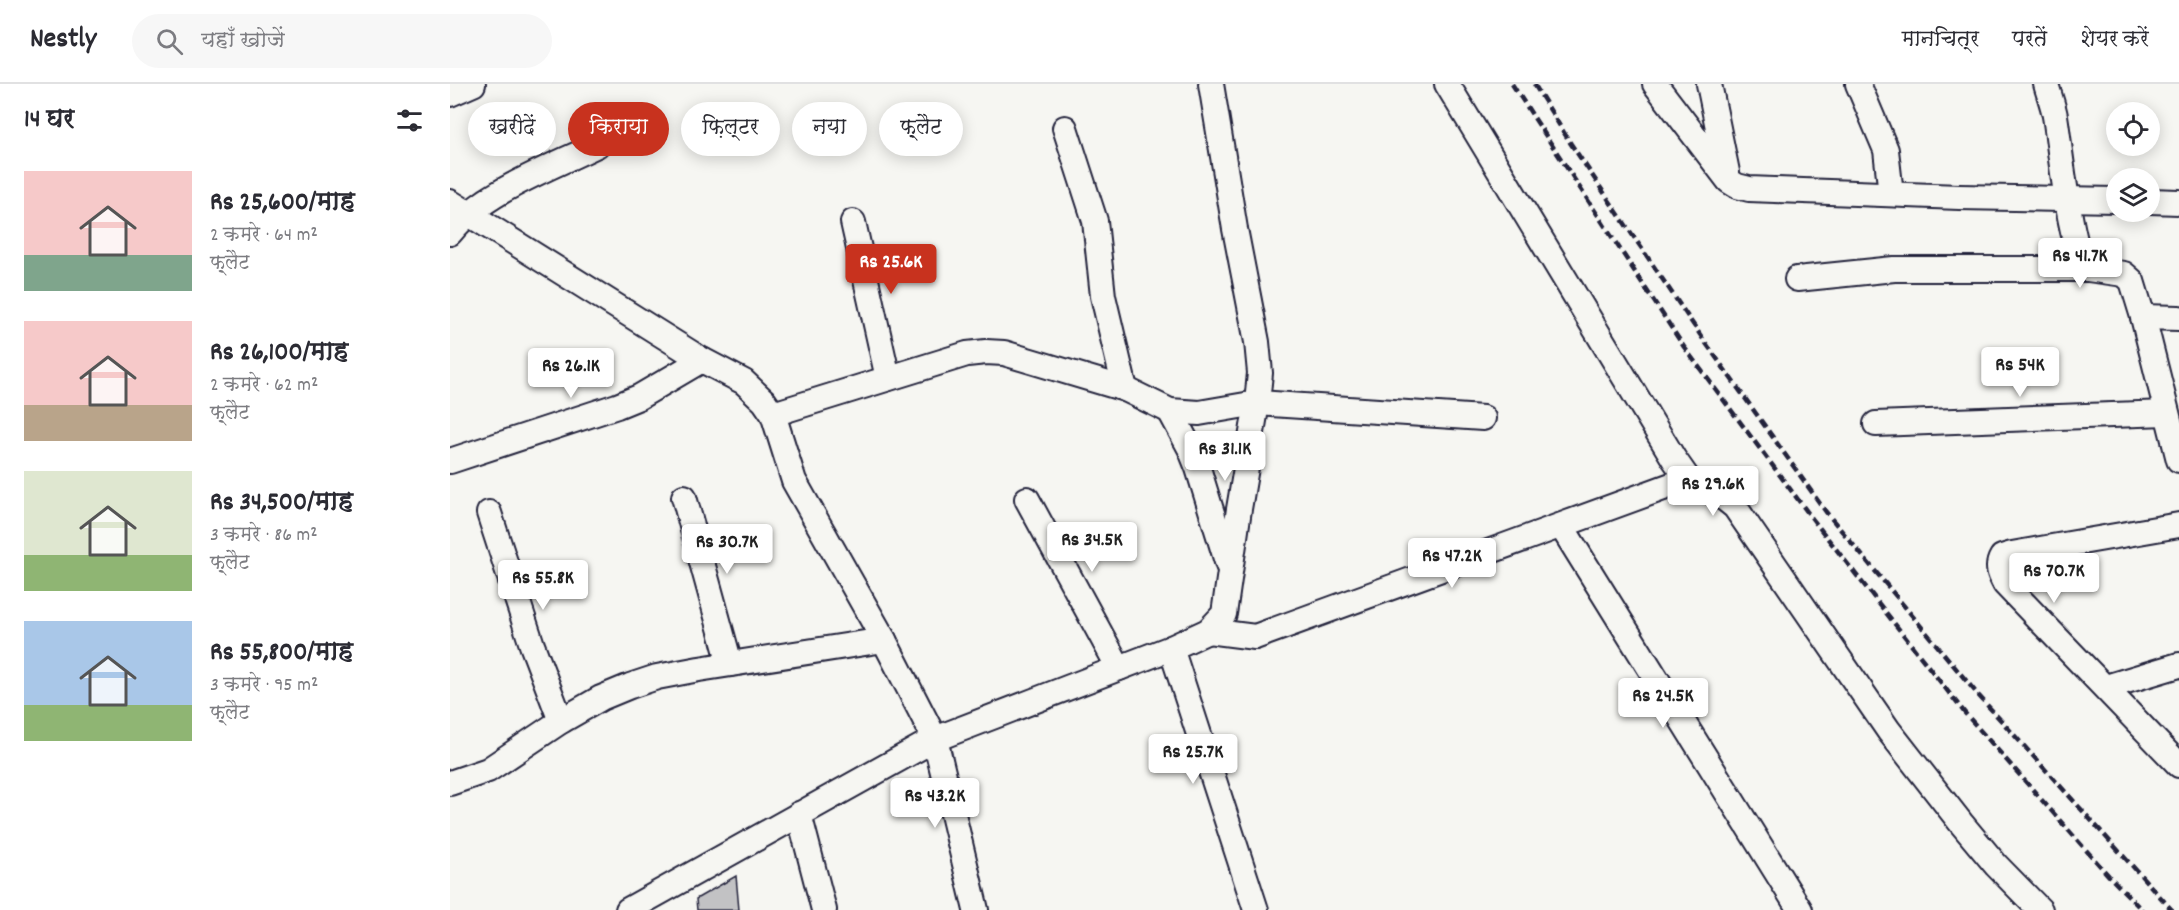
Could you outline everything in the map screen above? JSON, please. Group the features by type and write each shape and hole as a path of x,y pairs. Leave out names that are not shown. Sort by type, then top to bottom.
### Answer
{"street":[{"path":"450,94 473,84"},
{"path":"628,910 935,739 1171,648 1208,631 1224,614 1260,373 1257,342 1234,229 1211,84"},
{"path":"1448,84 1688,479 1735,507 1889,731 1996,865 2040,910"},
{"path":"1655,84 1729,181 1737,186 1749,189 1959,197 2106,200"},
{"path":"1709,84 1729,181"},
{"path":"1858,84 1886,150 1891,194"},
{"path":"2046,84 2055,115 2067,198 2080,260 2088,269"},
{"path":"1065,128 1095,220 1103,296 1125,389"},
{"path":"459,207 488,199 575,156"},
{"path":"2160,201 2179,202"},
{"path":"450,233 459,207"},
{"path":"459,207 702,360 744,382 764,400 773,414 794,481 884,640 935,739 976,910"},
{"path":"853,222 888,378"},
{"path":"1797,279 1894,269 2088,269 2124,274 2129,278 2143,317 2179,460"},
{"path":"2143,317 2179,318"},
{"path":"773,414 967,354 986,351 1004,352 1125,389 1170,411 1199,413 1257,404 1483,418"},
{"path":"450,461 617,406 639,397 702,360"},
{"path":"1170,411 1198,468 1230,573"},
{"path":"1876,424 2166,413"},
{"path":"1208,631 1255,637 1688,479"},
{"path":"684,497 730,664"},
{"path":"1027,499 1119,668"},
{"path":"489,513 532,645 561,721"},
{"path":"2179,525 2012,554 2002,557 1998,564 2005,584 2179,765"},
{"path":"1562,526 1800,910"},
{"path":"450,783 488,770 561,721 601,698 657,677 884,640"},
{"path":"1171,648 1248,908"},
{"path":"2106,687 2179,665"},
{"path":"800,814 824,910"}],"building":[{"path":"736,876 739,910 697,910 696,899"}],"railway":[{"path":"1512,84 1684,347 1814,521 1964,712 2109,876 2142,910"},
{"path":"1534,84 1571,144 1703,339 1826,512 1979,696 2172,910"}]}
